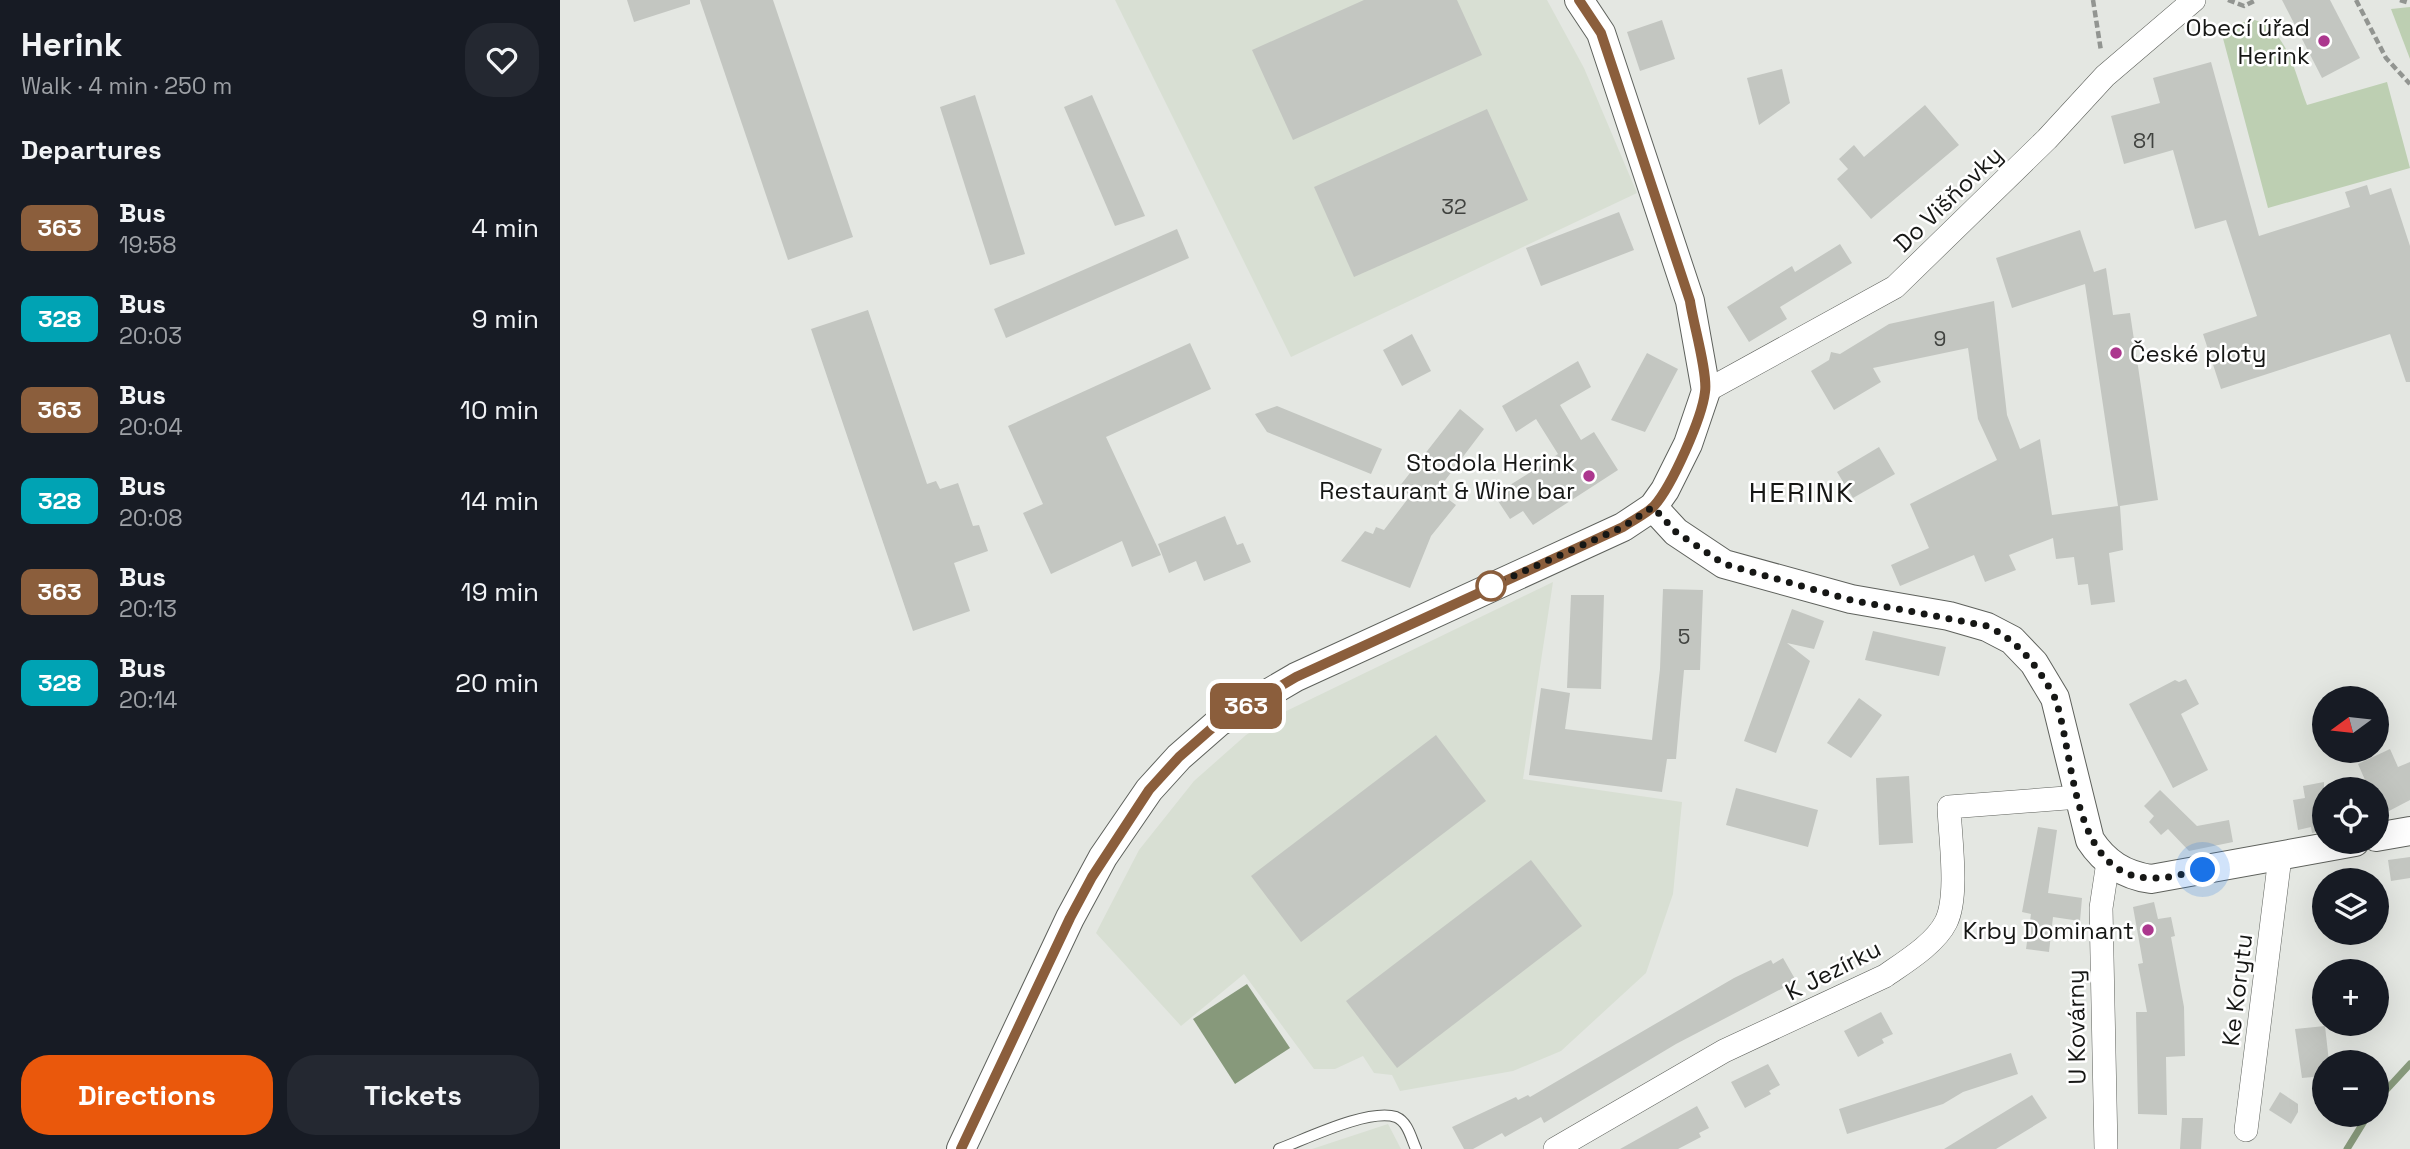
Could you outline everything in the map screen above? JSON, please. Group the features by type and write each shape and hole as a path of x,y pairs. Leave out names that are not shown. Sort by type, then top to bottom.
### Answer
{"street":[{"path":"961,1149 1076,905 1103,858 1149,790 1179,757 1219,722 1296,677 1598,539 1653,507 1688,444 1706,391 1690,301 1601,33 1579,0"},
{"name":"Do Višňovky","path":"1706,391 1895,288 2048,139 2105,76 2194,0"},
{"path":"1653,507 1676,532 1724,564 1851,600 1948,616 2004,634 2034,663 2055,698 2090,840 2108,862 2136,876 2151,878 2312,851"},
{"name":"K Jezírku","path":"1555,1149 1724,1051 1885,976 1906,962 1940,931 1950,912 1949,807 2079,797"},
{"path":"2389,835 2410,831"},
{"name":"Ke Korytu","path":"2246,1130 2280,857"},
{"name":"U Kovárny","path":"2106,1149 2101,908 2108,862"}],"lane":[{"path":"1279,1149 1372,1116 1396,1117 1406,1125 1416,1149"}],"path":[{"path":"2094,0 2105,76"},
{"path":"2228,0 2244,6 2256,0"},
{"path":"2356,0 2386,58 2410,84"},
{"path":"2400,0 2410,3"}],"shaded area":[{"path":"1115,0 1547,0 1584,68 1637,193 1291,357"},
{"path":"2410,7 2410,59 2391,9"},
{"path":"2255,20 2267,26 2283,44 2307,105 2387,82 2410,168 2268,208 2220,27"},
{"path":"1553,582 1523,779 1682,802 1673,894 1646,973 1561,1051 1513,1071 1400,1091 1392,1075 1374,1073 1363,1056 1335,1069 1314,1069 1244,974 1181,1026 1096,933 1139,850 1194,781 1246,735 1276,716"},
{"path":"1247,984 1290,1048 1235,1084 1193,1019"},
{"path":"1388,1124 1401,1149 1312,1149"}],"building":[{"path":"627,0 690,0 690,4 634,22"},
{"path":"700,0 773,0 853,237 788,260"},
{"path":"1364,0 1457,0 1482,55 1293,140 1252,50"},
{"path":"2282,0 2330,0 2360,58 2322,78"},
{"path":"1662,20 1675,59 1640,71 1627,32"},
{"path":"2211,62 2259,236 2350,207 2345,192 2367,185 2370,195 2391,188 2410,246 2410,382 2406,382 2390,334 2221,389 2203,334 2257,316 2226,220 2195,229 2173,150 2124,164 2111,116 2160,103 2153,78"},
{"path":"1782,69 1790,103 1759,125 1747,78"},
{"path":"975,95 1025,254 990,265 940,107"},
{"path":"1092,95 1145,216 1115,226 1064,107"},
{"path":"1925,105 1959,145 1871,219 1837,179 1848,169 1839,159 1854,145 1864,157"},
{"path":"1487,109 1528,200 1354,277 1314,187"},
{"path":"1619,212 1634,250 1541,286 1526,248"},
{"path":"1177,229 1189,258 1006,338 994,309"},
{"path":"2080,230 2094,272 2106,268 2113,315 2130,313 2158,500 2120,506 2123,550 2109,553 2115,602 2091,605 2088,584 2078,585 2074,557 2056,559 2053,538 2009,555 2016,570 1985,582 1974,555 1900,586 1891,565 1929,548 1910,504 1997,460 1978,419 1968,348 1873,368 1881,382 1834,410 1811,371 1829,360 1831,352 1840,354 1889,324 1994,301 2007,415 2020,449 2040,439 2052,515 2118,506 2085,284 2012,308 1996,258"},
{"path":"1840,244 1852,263 1780,307 1787,319 1749,342 1727,307 1792,266 1795,272"},
{"path":"868,310 927,484 936,481 940,489 958,483 973,526 979,525 988,551 954,563 970,611 913,631 811,329"},
{"path":"1412,334 1431,371 1402,386 1383,350"},
{"path":"1190,343 1211,389 1106,437 1161,555 1132,567 1122,541 1051,574 1023,513 1043,504 1008,426"},
{"path":"1647,353 1678,369 1645,432 1611,420"},
{"path":"1578,361 1591,387 1560,405 1581,440 1594,432 1618,470 1533,525 1523,511 1510,519 1494,495 1534,470 1538,473 1536,469 1558,454 1536,419 1516,432 1502,406"},
{"path":"1277,406 1382,449 1371,474 1267,432 1255,414"},
{"path":"1460,409 1484,429 1437,491 1456,505 1431,536 1410,588 1341,561 1365,531 1373,534 1376,527 1384,530 1410,496 1399,487"},
{"path":"1879,447 1895,474 1853,498 1837,472"},
{"path":"1225,516 1237,545 1243,543 1251,562 1204,581 1196,561 1169,573 1158,544"},
{"path":"1663,589 1703,590 1700,670 1684,670 1676,759 1667,759 1662,792 1529,775 1541,688 1570,693 1565,729 1652,740 1660,669"},
{"path":"1571,595 1604,595 1601,689 1567,688"},
{"path":"1792,609 1824,621 1814,649 1787,643 1810,661 1776,753 1744,741"},
{"path":"1873,631 1946,647 1939,676 1865,660"},
{"path":"2186,679 2199,704 2181,714 2208,770 2173,788 2129,704 2175,680 2179,682"},
{"path":"1859,698 1882,715 1851,758 1827,743"},
{"path":"1436,735 1486,801 1301,942 1251,876"},
{"path":"2389,749 2398,767 2410,762 2410,800 2389,811 2389,777 2364,777 2358,764 2389,763"},
{"path":"1909,776 1913,843 1879,845 1876,778"},
{"path":"2312,784 2312,833 2311,827 2298,830 2293,800 2305,798 2303,786"},
{"path":"1736,788 1818,810 1808,847 1726,825"},
{"path":"2160,790 2197,826 2229,820 2233,842 2189,851 2168,829 2161,835 2149,822 2154,816 2144,806"},
{"path":"2038,827 2057,830 2048,893 2082,898 2080,921 2053,917 2049,952 2026,949 2031,914 2022,912"},
{"path":"2410,857 2410,878 2391,881 2388,860"},
{"path":"1531,860 1582,926 1397,1068 1346,1001"},
{"path":"2154,902 2158,919 2171,917 2175,936 2171,937 2184,1007 2185,1056 2166,1057 2167,1115 2138,1114 2136,1012 2147,1012 2138,964 2143,963 2133,907"},
{"path":"1783,958 1795,979 1785,987 1676,1044 1544,1123 1541,1117 1505,1137 1502,1133 1473,1149 1464,1149 1452,1127 1516,1097 1518,1100 1528,1095 1530,1097 1734,978 1771,960 1773,964"},
{"path":"1881,1012 1893,1034 1882,1039 1884,1043 1858,1057 1844,1031"},
{"path":"2312,1027 2312,1036 2326,1036 2328,1050 2312,1050 2312,1077 2302,1078 2295,1029"},
{"path":"2011,1053 2018,1074 1963,1092 1943,1104 1847,1134 1839,1109"},
{"path":"1768,1064 1780,1085 1769,1091 1771,1094 1745,1108 1731,1082"},
{"path":"2280,1092 2298,1104 2298,1112 2291,1124 2269,1110"},
{"path":"2032,1095 2047,1118 1996,1149 1944,1149"},
{"path":"1697,1106 1709,1128 1699,1133 1701,1137 1678,1149 1620,1149"},
{"path":"2182,1118 2203,1118 2201,1149 2180,1149"}],"waterway":[{"path":"2389,1087 2410,1064"},
{"path":"2347,1149 2361,1127"}],"bus line":[{"name":"363","path":"961,1149 1092,877 1149,790 1179,757 1219,722 1296,677 1623,527 1653,507 1665,490 1688,444 1706,391 1690,301 1601,33 1579,0"}],"place":[{"name":"Obecí úřad Herink","path":"2324,41"},
{"name":"České ploty","path":"2116,353"},
{"name":"Stodola Herink Restaurant & Wine bar","path":"1589,476"},
{"name":"Krby Dominant","path":"2148,930"}],"district":[{"name":"HERINK","path":"1802,492"}],"route":[{"path":"1491,586 1623,527 1653,507 1676,532 1702,552 1724,564 1851,600 1948,616 1987,626 2004,634 2020,648 2034,663 2055,698 2062,717 2085,827 2098,852 2121,871 2136,876 2151,878 2203,870"}]}
